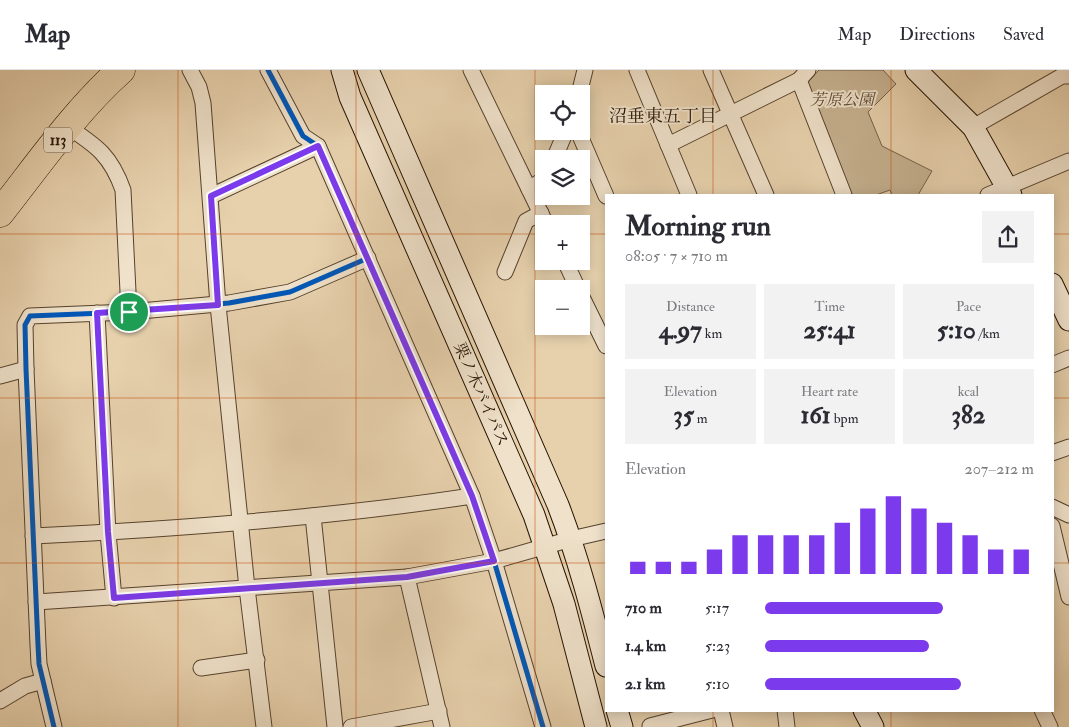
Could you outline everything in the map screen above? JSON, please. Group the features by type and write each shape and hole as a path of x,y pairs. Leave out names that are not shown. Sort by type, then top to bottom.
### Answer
{"highway":[{"name":"113","path":"0,213 68,127 121,70"}],"main road":[{"path":"334,70 350,97"},
{"name":"栗ノ木バイパス","path":"342,70 350,97 500,436 546,546 564,604 596,727"},
{"name":"栗ノ木バイパス","path":"368,70 538,458 571,539 605,662"},
{"path":"916,70 973,127 1002,192"},
{"path":"1054,288 1069,320"},
{"path":"618,712 622,727"},
{"path":"865,712 873,727"}],"street":[{"path":"190,70 199,86 203,103 218,305 247,588 264,727"},
{"path":"268,70 303,136 318,146 472,496 494,561 543,727"},
{"path":"472,70 542,215"},
{"path":"581,85 585,70"},
{"path":"637,70 689,194"},
{"path":"711,70 766,194"},
{"path":"973,127 1063,74"},
{"path":"668,145 803,75 844,194"},
{"path":"68,127 94,144 105,155 118,175 123,190 129,312"},
{"path":"582,140 605,194"},
{"path":"211,196 318,146"},
{"path":"1002,192 1069,161"},
{"path":"529,189 535,185"},
{"path":"505,272 526,221 535,220"},
{"path":"54,727 39,664 26,369 25,325 30,316 129,312 218,305 290,292 368,258"},
{"path":"97,313 108,532 114,598"},
{"path":"590,313 605,344"},
{"path":"1054,364 1069,358"},
{"path":"0,376 26,369"},
{"path":"1054,453 1069,446"},
{"path":"33,536 313,516 394,508 472,496"},
{"path":"313,516 335,727"},
{"path":"36,602 407,577 494,561 605,531"},
{"path":"1054,536 1061,573 1069,596"},
{"path":"407,577 442,727"},
{"path":"201,668 257,660"},
{"path":"0,701 25,686 43,681"},
{"path":"351,727 439,711"},
{"path":"650,726 704,712"},
{"path":"721,712 725,727"},
{"path":"784,712 787,727"},
{"path":"1043,712 1050,727"}],"green space":[{"name":"芳原公園","path":"819,70 883,70 896,84 868,112 882,146 932,171 919,194 892,194 890,190 879,194 852,194 806,89 809,81"}],"cycle path":[{"path":"268,70 303,136 318,146 472,496 494,561 543,727"},
{"path":"54,727 39,664 26,369 25,325 30,316 129,312 229,303 290,292 368,258"}],"district":[{"name":"沼垂東五丁目","path":"663,116"}],"route":[{"path":"318,146 472,496 494,561 407,577 114,598 108,532 97,313 129,312 218,305 211,196 318,146"}]}
